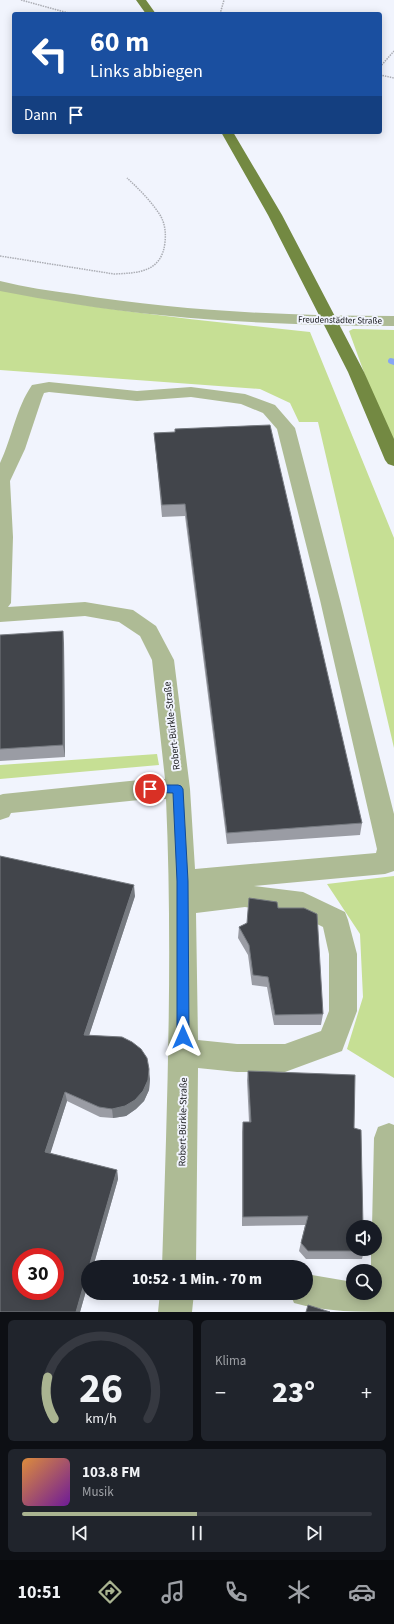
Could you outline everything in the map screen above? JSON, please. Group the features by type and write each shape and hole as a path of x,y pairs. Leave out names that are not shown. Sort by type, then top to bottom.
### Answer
{"main road":[{"path":"141,0 150,12"},
{"path":"228,134 274,215 356,372 394,460"}],"street":[{"name":"Freudenstädter Straße","path":"0,286 129,307 287,320 394,321"},
{"path":"0,603 3,537 1,481 16,449 33,398 38,389 49,387 137,396 191,392 245,399 269,409 286,428 330,600 390,849 385,863 183,892"},
{"name":"Robert-Bürkle-Straße","path":"0,615 85,609 126,615 148,631 163,660 178,789 183,892 183,1052 179,1260"},
{"path":"0,810 3,804 150,789 178,789"},
{"path":"183,892 245,896 303,904 335,920 343,954 343,1011 332,1040 285,1058 237,1058 183,1052"},
{"path":"313,1292 388,1305 389,1138"},
{"path":"175,1312 176,1300"}],"path":[{"path":"21,0 65,12"},
{"path":"221,12 224,0"},
{"path":"382,64 394,51"},
{"path":"382,75 394,78"},
{"path":"0,256 114,274 148,270 163,256 165,234 162,220 144,195 127,178"}],"green space":[{"path":"0,290 116,310 310,332 394,538 394,748 318,422 299,422 290,403 260,389 0,370"},
{"path":"353,329 394,330 394,444 366,378 349,331"},
{"path":"157,754 159,765 0,779 0,765"},
{"path":"394,876 394,1078 347,1049 363,997 360,934 327,884"}],"building":[{"path":"270,425 362,823 227,833 185,504 162,505 154,433 175,432 175,429"},
{"path":"63,631 63,745 0,749 0,635"},
{"path":"0,856 134,885 84,1035 122,1037 132,1042 141,1049 147,1058 149,1069 148,1080 143,1091 135,1100 125,1106 112,1109 99,1107 65,1092 45,1152 117,1170 91,1260 81,1260 81,1294 76,1312 0,1312"},
{"path":"249,898 277,902 278,908 304,908 317,914 323,1014 275,1015 268,977 253,975 249,945 239,927 247,923"},
{"path":"248,1071 355,1075 354,1128 361,1130 363,1220 346,1220 346,1251 308,1251 301,1243 308,1216 243,1217 243,1122 251,1122"},
{"path":"308,1305 330,1312 306,1312"}],"route":[{"path":"150,789 178,789 183,881 183,1037"}]}
